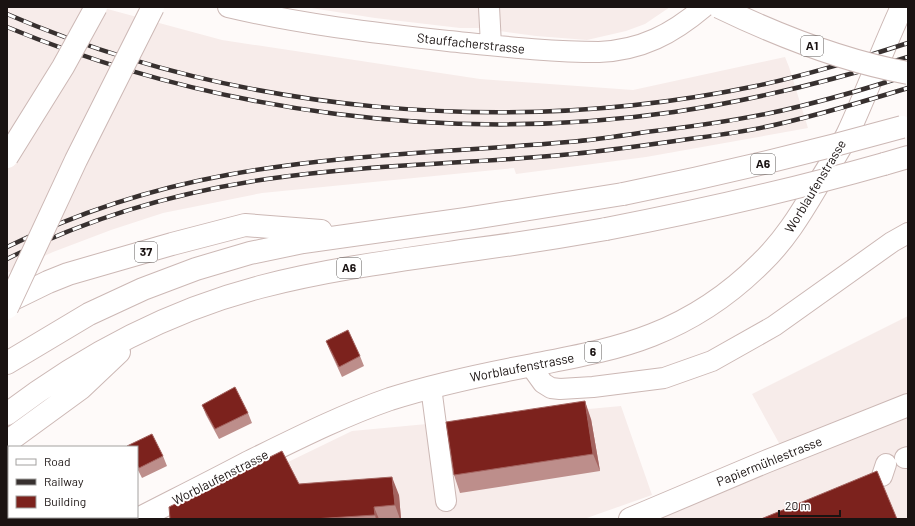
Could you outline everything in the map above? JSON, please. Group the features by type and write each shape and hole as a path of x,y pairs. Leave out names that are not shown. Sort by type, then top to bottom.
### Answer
{"main road":[{"path":"7,157 63,67 96,7"},
{"path":"7,308 76,160 153,7"},
{"name":"A1","path":"719,7 747,21 798,42 852,59 908,73"},
{"name":"Worblaufenstrasse","path":"138,519 319,428 372,406 431,387 481,375 599,351 651,336 676,325 722,297 744,280 764,261 798,218 847,134 902,7"},
{"name":"A6","path":"7,363 89,314 143,289 196,269 250,254 288,245 496,215 623,194 772,162 905,126"},
{"name":"A6","path":"7,414 66,373 140,332 207,304 258,287 364,265 526,242 606,229 672,216 779,192 908,157"},
{"name":"37","path":"7,302 68,274 245,225 358,234"},
{"path":"7,442 81,388 140,332"},
{"name":"Papiermühlestrasse","path":"630,519 765,462 908,405"}],"street":[{"name":"Stauffacherstrasse","path":"228,7 354,30 491,45 587,52 612,52 645,44 669,33 687,22 704,7"},
{"path":"489,7 491,45"},
{"path":"530,366 543,383 551,388 560,389 664,378 712,361 774,326 900,238 908,226"},
{"path":"431,387 446,500"}],"shaded area":[{"path":"7,7 100,7 222,40 480,79 633,90 785,57 808,128 646,157 516,174 514,168 262,193 163,213 111,230 53,252 7,273"},
{"path":"305,7 670,7 645,24 626,31 587,40 536,36 478,28 460,28 375,18"},
{"path":"908,316 908,519 630,519 785,454 752,394"},
{"path":"621,406 652,495 584,519 170,519 352,431"}],"building":[{"path":"348,330 360,356 339,367 326,341"},
{"path":"235,387 248,413 215,429 202,405"},
{"path":"585,401 593,454 454,475 446,422"},
{"path":"152,434 163,456 139,468 138,446 127,446"},
{"path":"282,451 299,484 392,477 395,505 374,507 375,515 313,519 170,519 169,507"},
{"path":"877,471 897,519 761,519"}],"railway":[{"path":"7,14 96,48 187,75 281,94 376,107 472,112 568,110 663,102 775,82 908,43"},
{"path":"7,27 86,57 168,81 251,100 335,114 420,122 505,124 590,121 674,112 763,96 850,74 908,57"},
{"path":"7,247 60,223 114,204 170,187 227,175 312,162 397,154 578,141 704,125 763,115 801,106 855,92 908,75"},
{"path":"7,259 69,231 134,208 234,184 343,170 588,152 722,135 801,119 908,88"}]}
